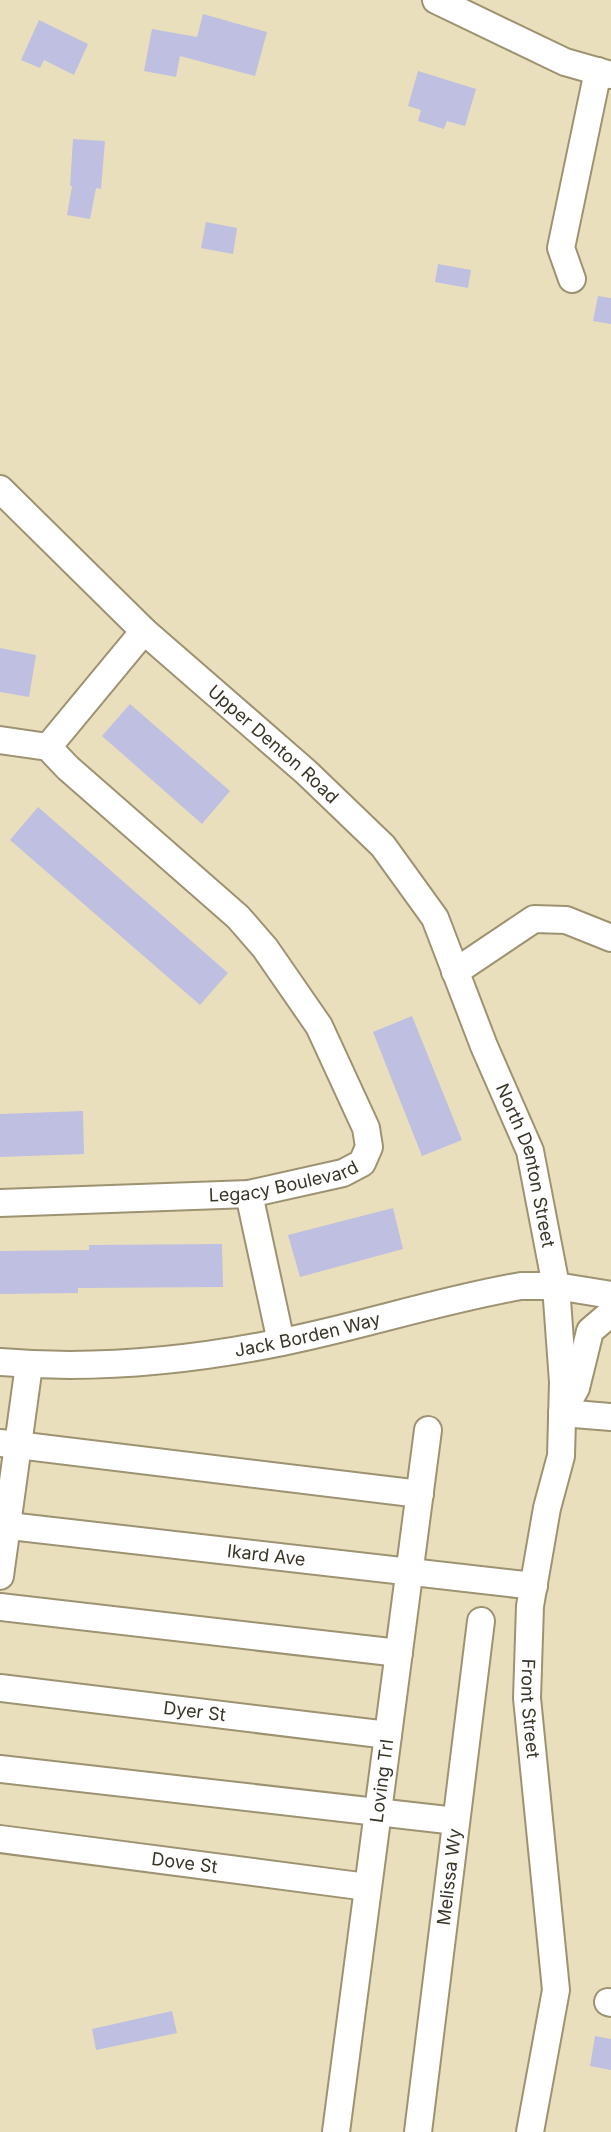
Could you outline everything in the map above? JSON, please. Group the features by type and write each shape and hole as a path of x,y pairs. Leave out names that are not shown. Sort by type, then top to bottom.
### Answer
{"street":[{"path":"436,0 565,62 604,73 561,248 572,279"},
{"name":"Upper Denton Road","path":"0,489 144,631 306,772 383,846 435,918 485,1046"},
{"path":"0,740 48,747 144,631"},
{"name":"Legacy Boulevard","path":"0,1203 249,1194 343,1173 362,1163 369,1147 366,1128 333,1053 319,1026 273,959 238,917 68,768 48,747"},
{"path":"455,972 534,919 566,920 611,938"},
{"name":"North Denton Street","path":"485,1046 530,1151 556,1286"},
{"path":"249,1194 281,1342"},
{"name":"Jack Borden Way","path":"0,1362 90,1366 150,1362 281,1342 521,1286 556,1286 611,1295"},
{"name":"Front Street","path":"530,2132 556,1990 527,1698 534,1586 561,1456 563,1382 556,1286"},
{"path":"611,1313 590,1331 576,1388 562,1413 611,1417"},
{"path":"0,1576 8,1445 29,1365"},
{"name":"Loving Trl","path":"337,2132 428,1430"},
{"path":"8,1445 419,1494"},
{"name":"Ikard Ave","path":"3,1525 534,1586"},
{"path":"0,1607 399,1653"},
{"name":"Melissa Wy","path":"418,2132 481,1621"},
{"name":"Dyer St","path":"0,1688 388,1735"},
{"path":"0,1769 456,1821"},
{"name":"Dove St","path":"0,1839 367,1887"}],"building":[{"path":"203,14 267,32 255,76 180,56 176,77 144,71 152,29 197,37"},
{"path":"39,20 88,44 74,75 44,60 40,68 21,60"},
{"path":"418,71 476,89 465,126 447,121 444,129 418,121 421,110 408,106"},
{"path":"73,139 105,141 101,189 96,188 90,219 67,215 72,186"},
{"path":"206,222 237,228 233,254 201,248"},
{"path":"438,264 471,270 468,288 435,282"},
{"path":"598,296 611,298 611,324 593,321"},
{"path":"0,648 36,655 29,697 0,692"},
{"path":"130,704 230,791 202,824 102,736"},
{"path":"38,807 228,973 200,1005 10,840"},
{"path":"412,1016 462,1140 422,1156 373,1032"},
{"path":"83,1111 84,1154 0,1157 0,1114"},
{"path":"393,1208 403,1249 300,1277 288,1235"},
{"path":"222,1244 223,1287 78,1288 78,1293 0,1294 0,1251 89,1250 89,1245"},
{"path":"172,2011 177,2033 96,2050 92,2029"},
{"path":"595,2036 611,2039 611,2070 590,2066"}]}
